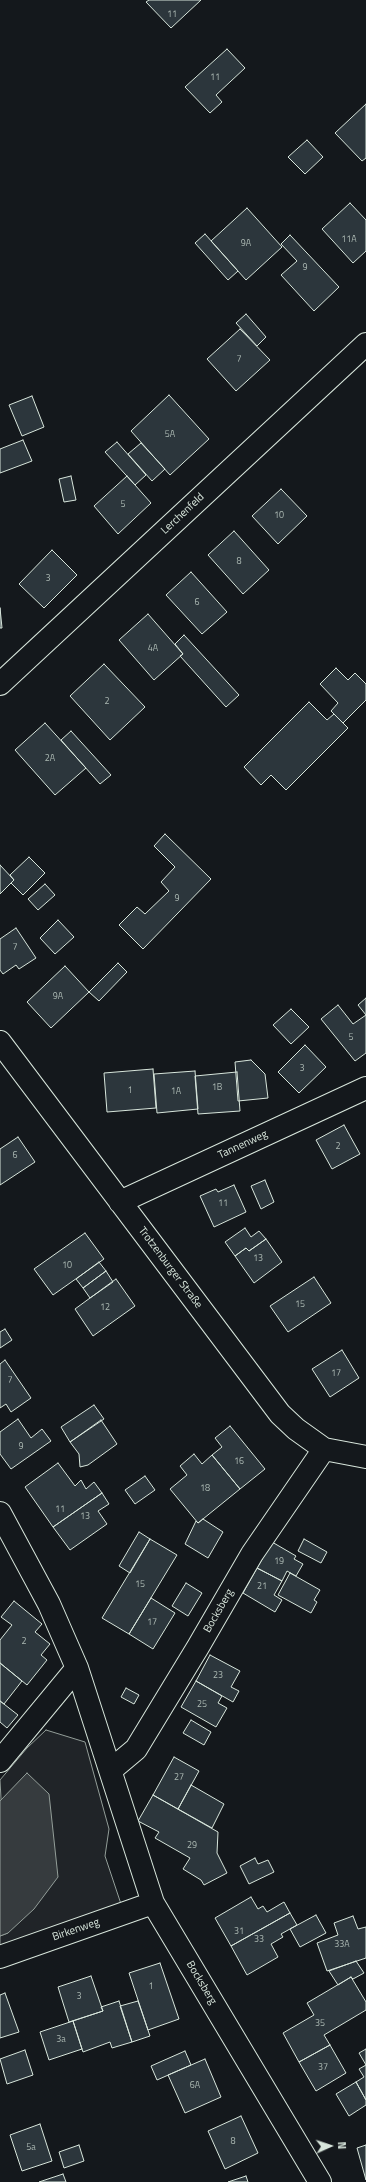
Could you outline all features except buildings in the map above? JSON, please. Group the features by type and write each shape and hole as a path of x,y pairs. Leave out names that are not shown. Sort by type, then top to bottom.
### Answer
{"street":[{"name":"Lerchenfeld","path":"0,684 366,344"},
{"name":"Trotzenburger Straße","path":"0,1042 280,1414 296,1429 324,1449 366,1457"},
{"name":"Tannenweg","path":"120,1202 366,1088"},
{"name":"Bocksberg","path":"111,1770 136,1749 198,1648 252,1554 324,1449"},
{"name":"Bocksberg","path":"0,1513 46,1598 77,1668 153,1903 320,2182"},
{"path":"0,1761 77,1668"},
{"name":"Birkenweg","path":"0,1957 153,1903"}],"shaded area":[{"path":"46,1730 85,1742 109,1829 105,1856 121,1904 0,1948 0,1936 8,1933 0,1780 27,1748"},
{"path":"27,1773 49,1794 58,1877 34,1909 8,1933 0,1936 0,1801"}]}
